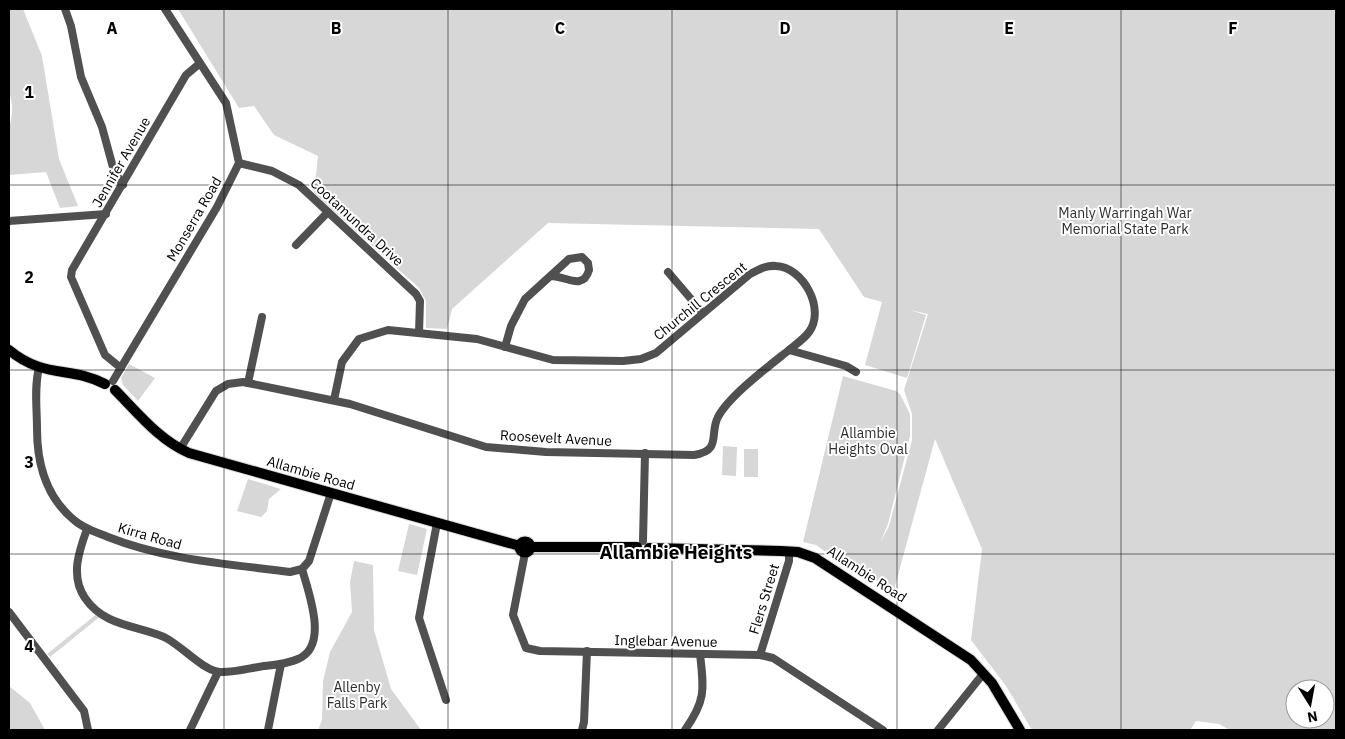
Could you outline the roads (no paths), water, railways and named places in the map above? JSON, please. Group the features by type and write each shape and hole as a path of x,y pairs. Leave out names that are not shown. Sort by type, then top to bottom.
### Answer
{"main road":[{"name":"Allambie Road","path":"9,350 27,363 39,368 94,379 111,385 160,435 180,449 525,548 643,545 789,551 806,554 832,568 959,652 983,674 999,694 1020,730"}],"street":[{"path":"65,9 71,26 80,78 102,127 114,171 123,185"},
{"path":"164,9 226,103 240,163"},
{"name":"Jennifer Avenue","path":"121,368 105,355 71,277 72,270 186,75 199,64"},
{"name":"Cootamundra Drive","path":"240,163 258,166 290,178 416,294 420,301 419,333"},
{"name":"Monserra Road","path":"111,385 217,207 240,163"},
{"path":"296,245 328,212"},
{"path":"9,222 106,214"},
{"path":"505,347 518,308 525,299 569,259 582,257 588,263 589,270 583,280 577,283 551,276"},
{"name":"Churchill Crescent","path":"334,400 342,362 359,339 388,330 477,339 553,360 623,361 641,359 656,353 750,274 762,268 776,266 796,274 811,293 814,316 809,332 789,350"},
{"path":"668,272 703,313"},
{"path":"248,383 262,318"},
{"path":"789,350 846,366 856,372"},
{"name":"Roosevelt Avenue","path":"180,449 208,399 216,391 228,384 248,383 334,400 486,447 546,452 704,453 711,447 715,434 715,424 724,408 789,350"},
{"name":"Kirra Road","path":"39,368 36,382 37,451 43,478 66,513 87,529 130,546 180,558 290,572 302,570"},
{"path":"643,545 645,453"},
{"path":"87,529 80,548 76,571 84,597 96,611 114,623 165,638 218,672 281,664 299,659 309,652 315,641 313,611 302,570 309,561 331,493"},
{"path":"437,523 419,618 446,700"},
{"name":"Inglebar Avenue","path":"525,548 513,616 526,648 533,651 760,654 773,658 883,730"},
{"name":"Flers Street","path":"760,654 789,560 789,551"},
{"path":"9,612 84,711 88,730"},
{"path":"582,730 584,722 586,651"},
{"path":"685,730 698,710 702,694 700,654"},
{"path":"268,730 281,664"},
{"path":"190,730 218,672"},
{"path":"938,730 983,674"}],"district":[{"name":"Allambie Heights","path":"676,552"}],"park label":[{"name":"Manly Warringah War Memorial State Park","path":"1125,222"},
{"name":"Allambie Heights Oval","path":"868,442"},
{"name":"Allenby Falls Park","path":"357,696"}]}
